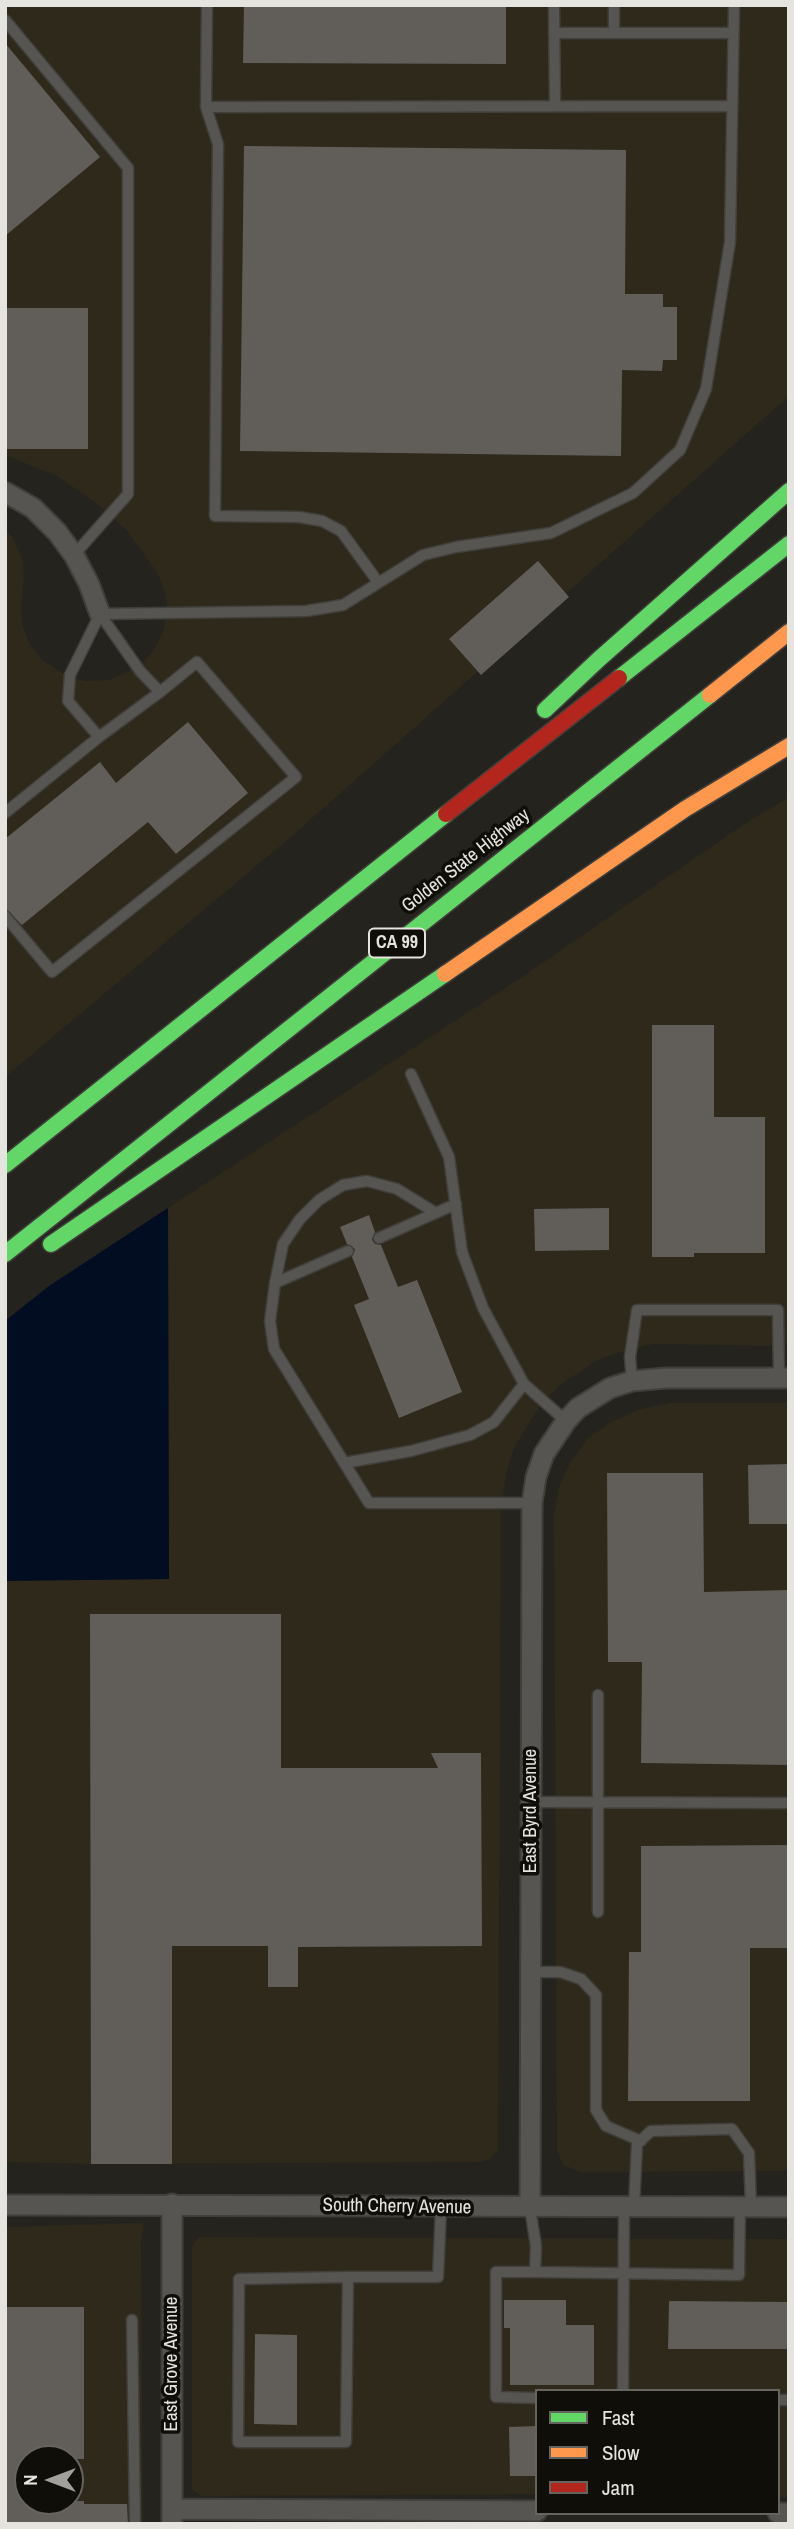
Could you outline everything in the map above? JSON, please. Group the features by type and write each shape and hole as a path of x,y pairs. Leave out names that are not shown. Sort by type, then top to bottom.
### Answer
{"highway":[{"path":"538,718 598,660 789,491"},
{"path":"5,1165 789,544"},
{"name":"Golden State Highway","path":"5,1254 789,632"},
{"path":"399,851 518,737"},
{"path":"40,1252 685,808 789,746"}],"street":[{"path":"5,492 33,508 57,532 74,555 100,614"},
{"name":"East Byrd Avenue","path":"530,2208 532,1503 536,1477 544,1454 566,1421 578,1408 610,1388 632,1381 666,1378 784,1378"},
{"name":"South Cherry Avenue","path":"5,2206 172,2204 441,2208 789,2207"},
{"name":"East Grove Avenue","path":"172,2204 172,2516"},
{"path":"172,2516 535,2511"}],"lane":[{"path":"207,5 206,107 218,144 215,516 299,517 322,521 341,531 378,582"},
{"path":"554,5 555,106"},
{"path":"614,5 614,33"},
{"path":"100,614 306,611 343,605 423,555 456,547 551,533 633,493 680,450 706,389 730,242 734,5"},
{"path":"5,20 128,168 128,494 74,555"},
{"path":"554,33 733,33"},
{"path":"206,107 731,106"},
{"path":"100,614 140,671 160,692"},
{"path":"99,737 68,701 70,674 100,614"},
{"path":"5,813 197,662 296,777 52,972 5,916"},
{"path":"411,1074 449,1157 462,1252 483,1308 524,1384 566,1421"},
{"path":"436,1213 397,1189 367,1181 343,1185 319,1200 294,1227 283,1244 270,1321 274,1349 369,1503 532,1503"},
{"path":"379,1238 456,1204"},
{"path":"275,1283 348,1251"},
{"path":"632,1381 629,1357 637,1310 778,1310 784,1378"},
{"path":"344,1463 411,1451 470,1435 494,1422 524,1384"},
{"path":"598,1695 598,1912"},
{"path":"531,1802 789,1803"},
{"path":"531,1972 561,1972 571,1975 581,1979 596,1995 596,2110 606,2126 641,2141"},
{"path":"535,2398 496,2398 495,2272 535,2272 623,2274 739,2275 748,2153 732,2129 651,2131 637,2144 623,2274 623,2389"},
{"path":"348,2277 346,2442 238,2442 239,2278 348,2277 438,2277 441,2208"},
{"path":"530,2208 536,2246 535,2272"},
{"path":"132,2320 135,2524"}],"shaded area":[{"path":"5,5 789,5 789,396 292,836 5,1077 5,529 13,538 23,561 22,624 29,643 42,660 69,677 85,681 110,680 139,666 154,650 163,632 167,609 166,596 158,574 128,532 108,512 59,477 5,455"},
{"path":"789,797 789,1346 653,1344 596,1361 560,1385 541,1404 515,1446 507,1469 501,1510 498,2150 488,2160 480,2162 6,2162 5,2173 5,1580 169,1579 168,1208 519,979 743,825"},
{"path":"670,1403 789,1403 789,2171 580,2172 564,2165 557,2152 554,1515 559,1487 570,1463 587,1439 611,1422 640,1409"},
{"path":"144,2223 141,2241 143,2524 5,2524 5,2227"},
{"path":"198,2237 789,2239 789,2497 780,2497 780,2389 535,2389 535,2494 201,2496 192,2489 192,2246"}],"water":[{"path":"168,1208 169,1579 5,1581 5,1321 49,1286"}],"building":[{"path":"244,5 506,5 506,64 243,63"},
{"path":"5,43 100,157 5,236"},
{"path":"244,146 626,150 625,294 663,294 663,307 677,307 677,360 663,360 662,371 622,370 621,456 240,451"},
{"path":"5,308 88,308 88,449 5,449"},
{"path":"538,561 569,597 481,675 449,639"},
{"path":"188,722 248,793 176,854 148,822 22,925 5,908 5,839 100,762 116,783"},
{"path":"652,1025 714,1025 714,1117 765,1117 765,1253 694,1253 694,1257 652,1257"},
{"path":"609,1208 609,1250 535,1251 534,1209"},
{"path":"369,1215 375,1232 372,1240 381,1245 398,1287 417,1280 462,1392 399,1418 354,1305 369,1299 352,1257 355,1249 347,1244 340,1227"},
{"path":"789,1464 789,1524 749,1524 748,1465"},
{"path":"607,1473 703,1473 704,1592 789,1590 789,1765 641,1763 642,1662 608,1662"},
{"path":"90,1614 281,1614 281,1768 438,1768 431,1753 481,1753 482,1946 298,1947 298,1987 268,1987 268,1946 172,1946 172,2164 91,2164"},
{"path":"789,1845 789,1948 750,1948 750,2101 628,2101 629,1952 641,1952 641,1846"},
{"path":"504,2300 566,2300 566,2325 594,2325 594,2385 510,2385 510,2328 504,2328"},
{"path":"669,2301 789,2302 789,2349 668,2349"},
{"path":"5,2307 84,2307 84,2445 14,2445 14,2515 84,2515 84,2504 127,2504 128,2524 5,2524"},
{"path":"255,2334 297,2335 297,2425 254,2424"},
{"path":"535,2426 535,2476 510,2476 509,2427"}],"traffic: fast":[{"path":"545,710 789,491"},
{"path":"619,678 789,544"},
{"path":"5,1254 710,695"},
{"path":"5,1165 446,814"},
{"path":"51,1244 445,974"}],"traffic: slow":[{"path":"710,695 789,632"},
{"path":"445,974 685,809 789,746"}],"traffic: jam":[{"path":"446,814 619,678"}]}
